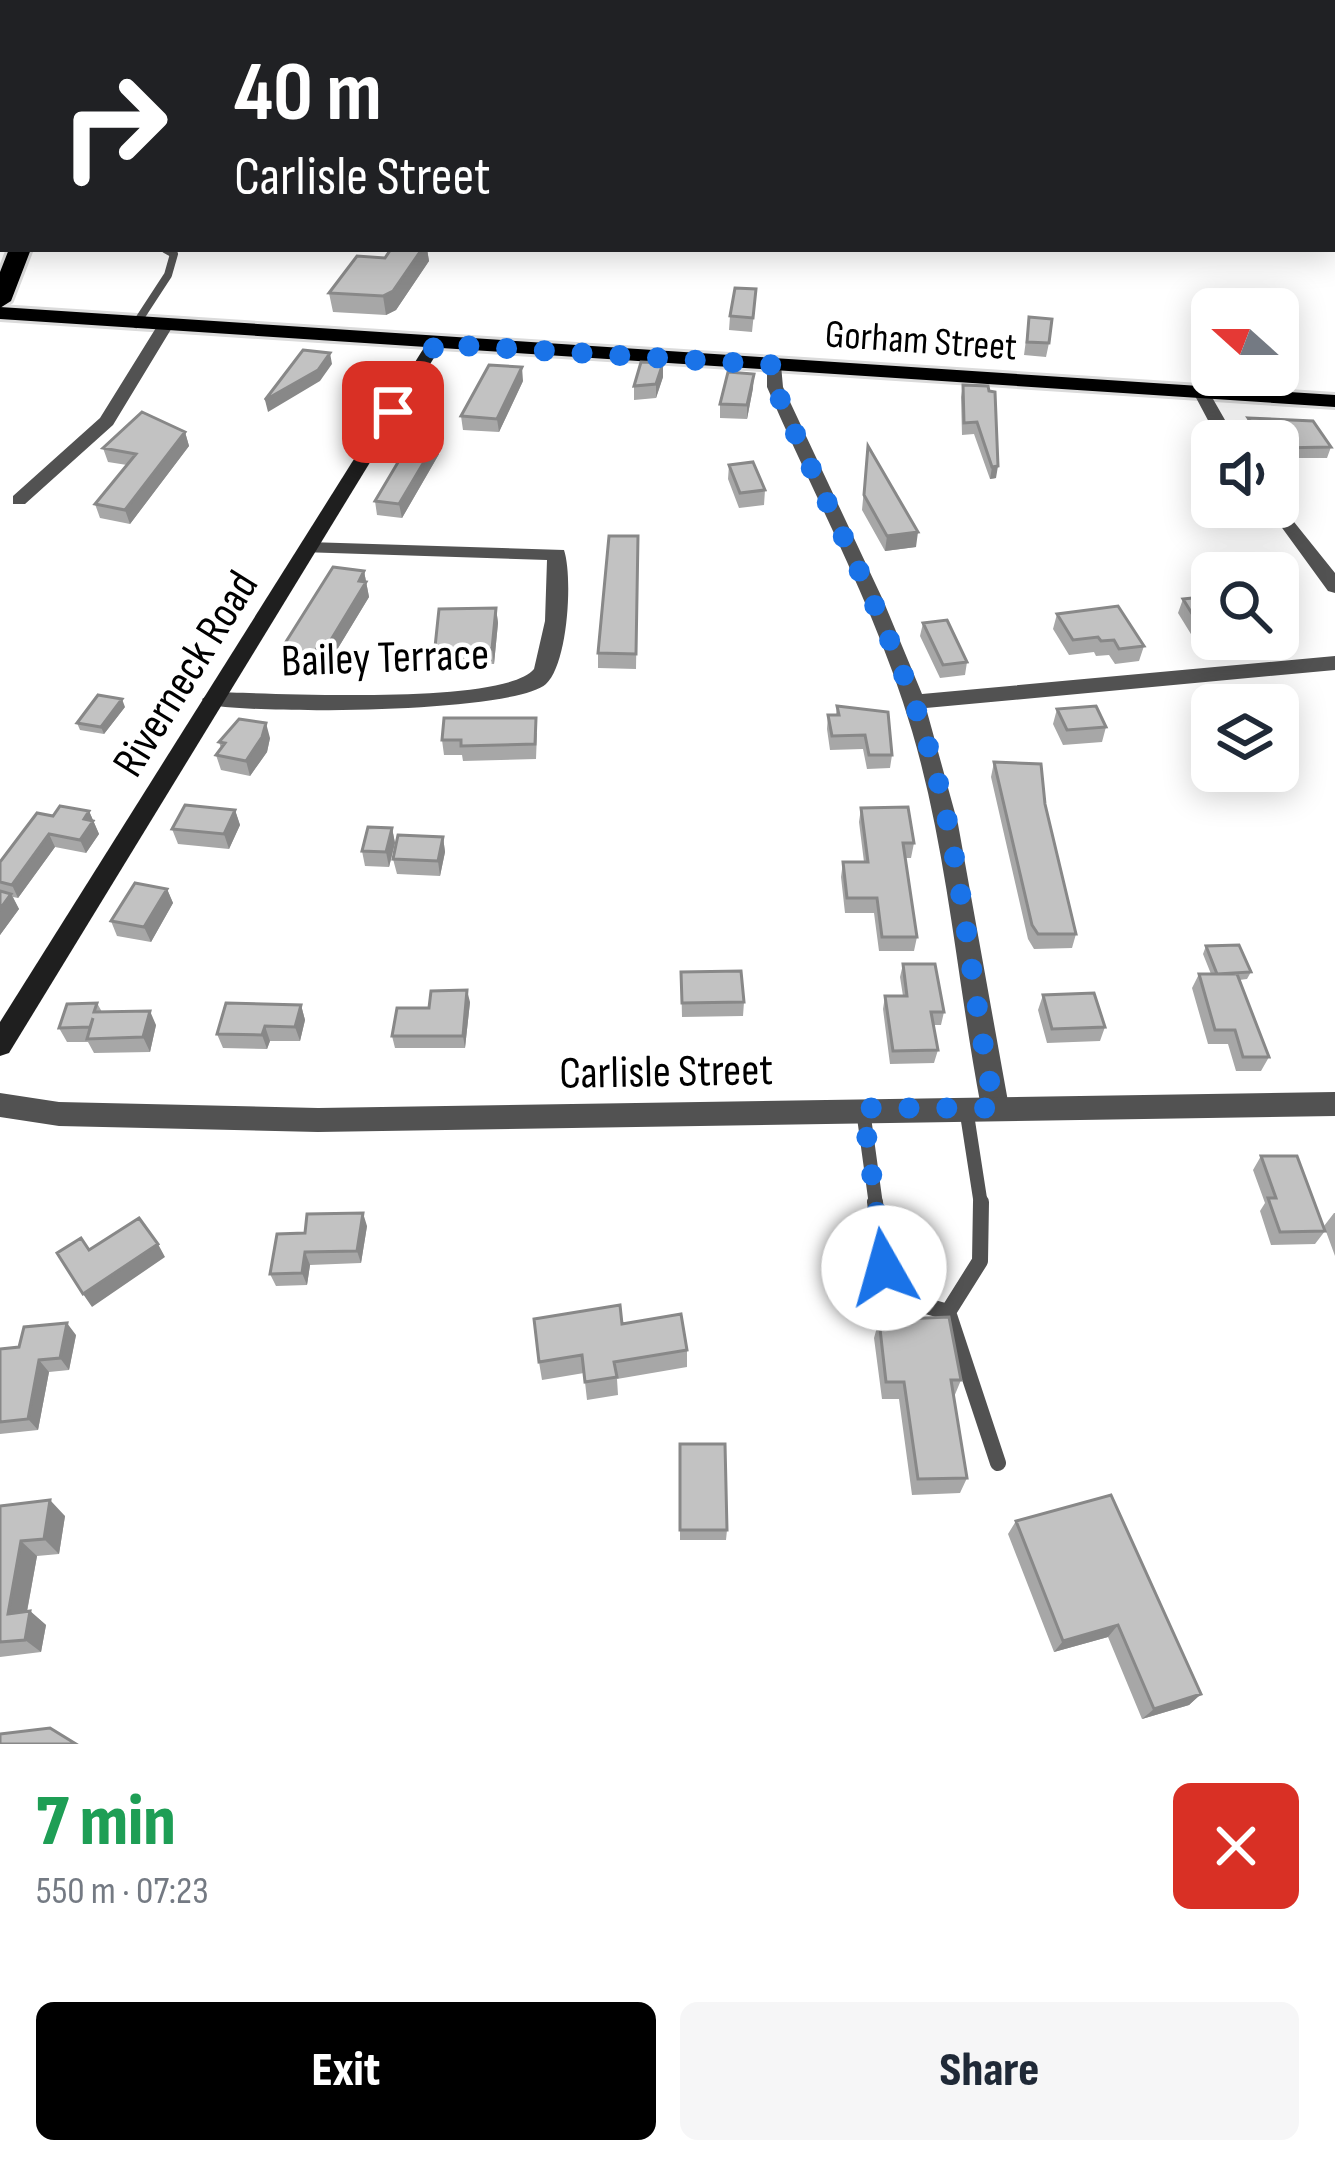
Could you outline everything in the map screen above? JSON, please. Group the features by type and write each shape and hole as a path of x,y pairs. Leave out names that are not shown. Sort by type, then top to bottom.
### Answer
{"highway":[{"path":"0,301 19,252"}],"main road":[{"name":"Gorham Street","path":"0,314 1191,391"},
{"name":"Riverneck Road","path":"0,1045 436,344"},
{"name":"Gorham Street","path":"1261,396 1335,401"}],"street":[{"path":"19,500 107,421 165,326"},
{"path":"773,365 775,387 798,442 838,522 914,702 941,795 981,1108"},
{"path":"1292,528 1335,586"},
{"name":"Bailey Terrace","path":"213,699 473,697 531,686 543,674 554,628 557,554 308,548"},
{"path":"914,702 1335,663"},
{"name":"Carlisle Street","path":"0,1106 59,1114 259,1120 1335,1103"}],"lane":[{"path":"136,324 168,274 174,254 170,252"},
{"path":"863,1108 884,1268 901,1299 948,1312"},
{"path":"948,1312 980,1261 981,1108"},
{"path":"948,1312 998,1463"}],"building":[{"path":"389,252 420,252 393,291 383,296 329,293 357,256 385,258"},
{"path":"735,288 756,289 753,318 730,316"},
{"path":"1029,317 1052,319 1049,343 1027,342"},
{"path":"303,350 330,353 318,370 265,400"},
{"path":"641,362 663,363 656,384 634,386"},
{"path":"489,365 522,367 497,419 461,416"},
{"path":"728,372 754,374 747,405 720,404"},
{"path":"963,385 988,386 995,392 998,466 992,467 977,422 964,423"},
{"path":"142,412 185,432 125,510 95,504 136,454 103,448"},
{"path":"1299,420 1313,421 1331,447 1299,448"},
{"path":"413,437 437,440 399,504 375,501"},
{"path":"868,446 918,532 887,536 864,495"},
{"path":"753,462 765,490 740,493 729,465"},
{"path":"609,536 638,536 636,654 598,653"},
{"path":"333,567 364,571 359,581 366,582 329,643 321,642 314,653 282,648"},
{"path":"1118,606 1144,646 1119,649 1114,640 1098,637 1073,640 1057,614"},
{"path":"496,608 492,649 435,647 439,609"},
{"path":"947,620 967,662 943,665 923,623"},
{"path":"98,695 122,699 101,727 77,723"},
{"path":"837,706 888,712 892,755 869,755 865,735 832,736 828,715 839,715"},
{"path":"1096,706 1106,727 1067,730 1057,709"},
{"path":"444,718 536,718 535,744 461,746 461,740 442,740"},
{"path":"239,719 266,723 262,737 246,761 216,755 225,743 219,742"},
{"path":"994,762 1041,764 1045,804 1076,934 1038,934 1032,925"},
{"path":"185,805 235,810 224,834 172,829"},
{"path":"60,806 89,811 84,819 93,821 80,840 49,834 12,885 0,882 0,862 37,813 53,816"},
{"path":"908,807 914,843 903,843 917,937 882,937 877,898 847,898 843,862 868,862 861,808"},
{"path":"368,827 392,828 386,852 362,851"},
{"path":"398,835 443,837 438,861 393,859"},
{"path":"135,883 167,889 144,927 111,921"},
{"path":"0,891 11,894 0,909"},
{"path":"1239,945 1251,972 1217,974 1206,946"},
{"path":"903,964 935,964 944,1012 931,1012 938,1050 893,1051 885,996 907,996"},
{"path":"741,971 744,1002 682,1003 681,972"},
{"path":"1199,974 1237,974 1269,1057 1243,1057 1235,1030 1215,1030"},
{"path":"467,990 463,1036 392,1036 397,1008 429,1008 431,991"},
{"path":"1094,993 1105,1027 1052,1029 1043,995"},
{"path":"97,1003 94,1012 150,1011 143,1037 87,1039 93,1018 90,1027 59,1028 67,1004"},
{"path":"226,1003 301,1005 295,1027 265,1026 262,1035 217,1034"},
{"path":"1261,1156 1297,1156 1325,1231 1280,1232 1268,1198 1276,1198"},
{"path":"363,1213 357,1251 305,1252 302,1273 270,1274 277,1234 305,1233 307,1214"},
{"path":"139,1218 158,1244 83,1294 57,1253 81,1238 89,1250"},
{"path":"620,1305 622,1324 681,1314 687,1350 614,1362 617,1377 585,1382 582,1355 539,1362 534,1319"},
{"path":"949,1317 961,1380 951,1380 967,1478 918,1479 904,1382 886,1382 879,1320"},
{"path":"67,1323 60,1358 39,1360 28,1419 0,1422 0,1349 19,1347 24,1327"},
{"path":"680,1444 725,1444 727,1530 680,1530"},
{"path":"1111,1495 1201,1694 1154,1709 1118,1625 1063,1641 1016,1521"},
{"path":"50,1500 44,1539 21,1541 8,1614 30,1611 25,1640 0,1642 0,1506"},
{"path":"50,1728 76,1744 0,1744 0,1734"}],"route":[{"path":"393,412 436,344 773,365 775,387 838,522 922,725 941,795 995,1108 863,1108 884,1268"}]}
